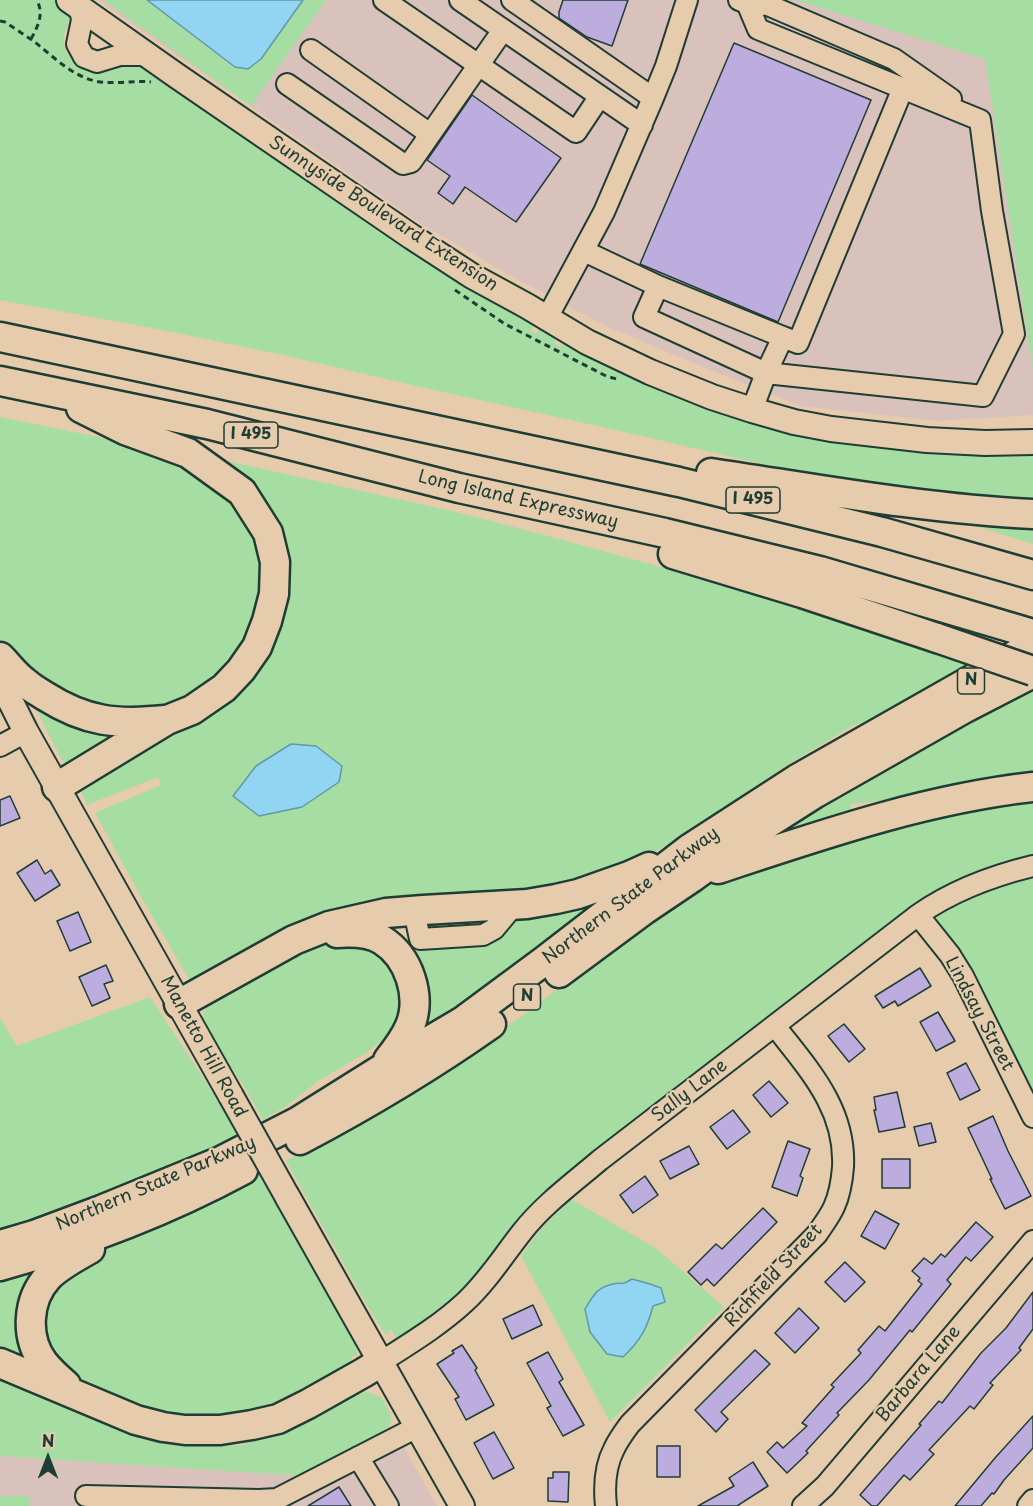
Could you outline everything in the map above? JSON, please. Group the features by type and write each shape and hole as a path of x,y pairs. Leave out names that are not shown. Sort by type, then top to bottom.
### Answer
{"highway":[{"name":"I 495","path":"0,337 679,482 882,531 1033,575"},
{"name":"Long Island Expressway","path":"0,381 207,424 459,488 665,533 798,566 1033,634"},
{"path":"41,389 125,429 188,453 242,492 268,533 274,562 274,594 267,621 256,647 241,670 224,688 192,710 167,720 57,787"},
{"path":"471,438 907,503 1033,514"},
{"path":"459,488 790,590 1033,672"},
{"name":"Northern State Parkway","path":"0,1245 101,1210 221,1161 297,1122 463,1021 689,849 797,779 1033,645"},
{"path":"0,657 26,683 76,713 104,721 139,723 167,720"},
{"name":"Northern State Parkway","path":"0,1266 128,1224 218,1184 357,1110 451,1052 644,910 759,829 814,794 1033,672"},
{"path":"693,877 878,818 948,801 1033,787"},
{"path":"181,1007 294,940 329,926 414,910 527,904 578,894 629,876 689,849"},
{"path":"181,1007 295,947 330,934 350,932 409,947 408,969 414,991 411,1025 404,1039 380,1070"},
{"path":"77,1394 52,1373 42,1360 31,1332 33,1304 48,1277 128,1224"},
{"path":"0,1363 136,1420 185,1430 220,1430 278,1419 381,1362"}],"main road":[{"name":"Sunnyside Boulevard Extension","path":"75,4 472,276 587,342 650,372 752,410 794,422 831,429 927,440 986,443 1033,442"},
{"name":"Manetto Hill Road","path":"3,689 462,1506"}],"street":[{"path":"384,0 576,132 600,96"},
{"path":"460,0 642,125"},
{"path":"547,318 604,212 653,98 687,0"},
{"path":"743,2 758,29 980,120"},
{"path":"658,286 644,316 766,373 983,396 1014,334 992,211 980,120 894,58 768,5 743,2"},
{"path":"523,3 653,98"},
{"path":"75,4 82,20 77,44 84,57 97,62 120,55 147,55"},
{"path":"287,84 403,164 411,162 503,30"},
{"path":"311,50 430,134"},
{"path":"584,251 658,286 798,343 903,88"},
{"path":"752,410 783,336"},
{"path":"0,746 26,732"},
{"name":"Sally Lane","path":"381,1362 465,1303 552,1200 600,1160 918,915 933,904 964,889 996,876 1033,866"},
{"path":"414,910 409,947 483,935 494,929 514,905"},
{"name":"Lindsay Street","path":"918,915 950,955 963,976 1033,1117"},
{"name":"Richfield Street","path":"606,1506 605,1483 608,1466 614,1448 630,1424 817,1234 834,1206 842,1180 844,1150 833,1107 810,1070 775,1026"},
{"name":"Barbara Lane","path":"803,1506 825,1486 1033,1241"},
{"path":"86,1496 269,1503 417,1427"},
{"path":"358,1457 388,1506"},
{"path":"1028,1506 1033,1500"}],"path":[{"path":"31,39 41,17 37,0"}],"shaded area":[{"path":"97,0 999,0 1033,247 1033,415 936,421 801,406 608,327 507,274 423,225"},
{"path":"390,1426 437,1506 0,1506 0,1456 304,1476"}],"green space":[{"path":"0,0 55,0 59,2 69,14 63,40 64,47 79,67 97,72 140,63 414,252 533,325 531,331 536,334 539,328 557,337 554,343 560,347 564,341 800,432 872,446 981,453 1033,452 1033,498 935,494 823,478 288,356 0,300"},
{"path":"103,0 147,0 234,67 261,59 303,0 326,0 251,106"},
{"path":"795,0 1033,0 1033,371 985,59"},
{"path":"0,417 128,443 166,455 218,486 248,516 264,567 260,621 233,665 195,697 138,714 85,709 36,684 2,642 0,637"},
{"path":"214,458 456,512 544,535 924,644 979,663 886,714 852,726 784,767 666,846 618,871 565,890 411,903 195,986 136,888 95,813 161,785 158,777 87,805 79,787 227,697 282,556"},
{"path":"928,511 1033,520 1033,544"},
{"path":"1033,683 1033,772 880,801 851,804 851,812 798,829 792,819"},
{"path":"24,686 124,731 67,765 62,760"},
{"path":"1033,797 1033,1114 922,916 501,1242 471,1285 400,1337 395,1337 392,1330 389,1330 386,1335 286,1161 404,1094 514,1022 630,935 707,886 758,860 809,842"},
{"path":"619,884 547,945 415,1034 414,953 420,948 492,940 529,910"},
{"path":"327,941 388,950 409,997 393,1031 366,1053 318,1081 285,1107 263,1120 247,1091 203,1025 203,1014 208,1005 286,958"},
{"path":"150,997 221,1105 239,1138 91,1200 0,1232 0,1018 17,1046"},
{"path":"258,1173 316,1268 324,1289 356,1344 357,1356 352,1356 351,1360 355,1363 271,1410 227,1418 190,1418 146,1407 86,1385 59,1370 44,1349 41,1301 70,1266 210,1204"},
{"path":"571,1199 657,1249 724,1307 610,1422 521,1256 541,1229"},
{"path":"53,1261 35,1368 0,1356 0,1280"},
{"path":"0,1370 142,1436 192,1446 242,1445 290,1430 367,1392 381,1397 390,1414 391,1423 376,1436 304,1476 0,1456"},
{"path":"0,1496 30,1496 29,1506 0,1506"}],"water":[{"path":"147,0 303,0 261,59 248,69 235,67"},
{"path":"291,744 316,746 342,766 339,782 302,807 259,816 233,796 256,766"},
{"path":"632,1279 661,1288 665,1302 653,1306 642,1334 623,1357 607,1354 590,1332 585,1309 593,1296 603,1287"}],"building":[{"path":"563,0 628,0 612,46 587,37 559,18"},
{"path":"734,43 871,100 778,322 640,264"},
{"path":"472,95 561,158 516,222 465,187 453,204 438,193 450,176 427,160"},
{"path":"10,796 20,818 0,826 0,800"},
{"path":"37,860 45,874 51,870 60,885 35,901 17,873"},
{"path":"78,912 91,942 70,951 57,921"},
{"path":"106,965 113,981 104,984 110,998 92,1006 79,977"},
{"path":"920,968 931,986 898,1006 895,1001 883,1008 875,996"},
{"path":"938,1012 955,1041 936,1051 920,1022"},
{"path":"844,1024 865,1049 849,1062 828,1036"},
{"path":"966,1063 980,1090 960,1100 947,1073"},
{"path":"769,1081 788,1103 771,1117 753,1095"},
{"path":"897,1092 905,1127 879,1132 874,1110 876,1110 874,1097"},
{"path":"733,1110 750,1132 727,1149 710,1127"},
{"path":"993,1116 1031,1196 1005,1209 968,1128"},
{"path":"931,1123 936,1142 919,1146 914,1127"},
{"path":"788,1141 810,1149 800,1176 803,1178 797,1196 772,1187"},
{"path":"689,1146 699,1164 670,1179 660,1161"},
{"path":"882,1159 910,1159 910,1188 882,1188"},
{"path":"645,1176 658,1195 633,1213 620,1195"},
{"path":"763,1208 777,1222 714,1286 707,1279 701,1285 688,1272 716,1244 722,1249"},
{"path":"875,1211 899,1224 885,1249 861,1236"},
{"path":"976,1222 993,1237 971,1261 966,1257 947,1280 951,1284 912,1332 910,1330 869,1380 837,1413 839,1415 806,1451 808,1453 787,1473 767,1452 777,1442 783,1448 807,1426 802,1423 834,1387 831,1385 861,1353 858,1350 879,1326 885,1331 922,1284 918,1281 920,1278 912,1271 924,1258 932,1264 941,1254 945,1257"},
{"path":"845,1262 865,1282 845,1302 825,1282"},
{"path":"1033,1292 1033,1329 1019,1348 1021,1350 990,1383 993,1385 974,1409 970,1406 929,1450 934,1454 910,1480 904,1475 877,1506 872,1506 860,1495 939,1401 942,1403 981,1353 1006,1328"},
{"path":"533,1305 542,1325 512,1339 503,1319"},
{"path":"799,1308 819,1328 795,1353 775,1333"},
{"path":"462,1345 477,1368 475,1370 494,1405 466,1420 455,1399 459,1397 437,1364"},
{"path":"755,1350 770,1364 721,1412 728,1419 716,1432 695,1410"},
{"path":"548,1352 563,1379 559,1382 584,1425 563,1436 547,1408 551,1406 527,1363"},
{"path":"1033,1416 1033,1448 994,1494 992,1493 981,1506 955,1506 995,1458"},
{"path":"494,1432 514,1468 493,1479 474,1443"},
{"path":"657,1446 680,1446 680,1477 657,1477"},
{"path":"753,1462 768,1486 737,1506 698,1506 734,1486 729,1478"},
{"path":"553,1472 569,1472 568,1502 548,1501 548,1478 553,1478"},
{"path":"339,1487 351,1506 308,1506"}]}
